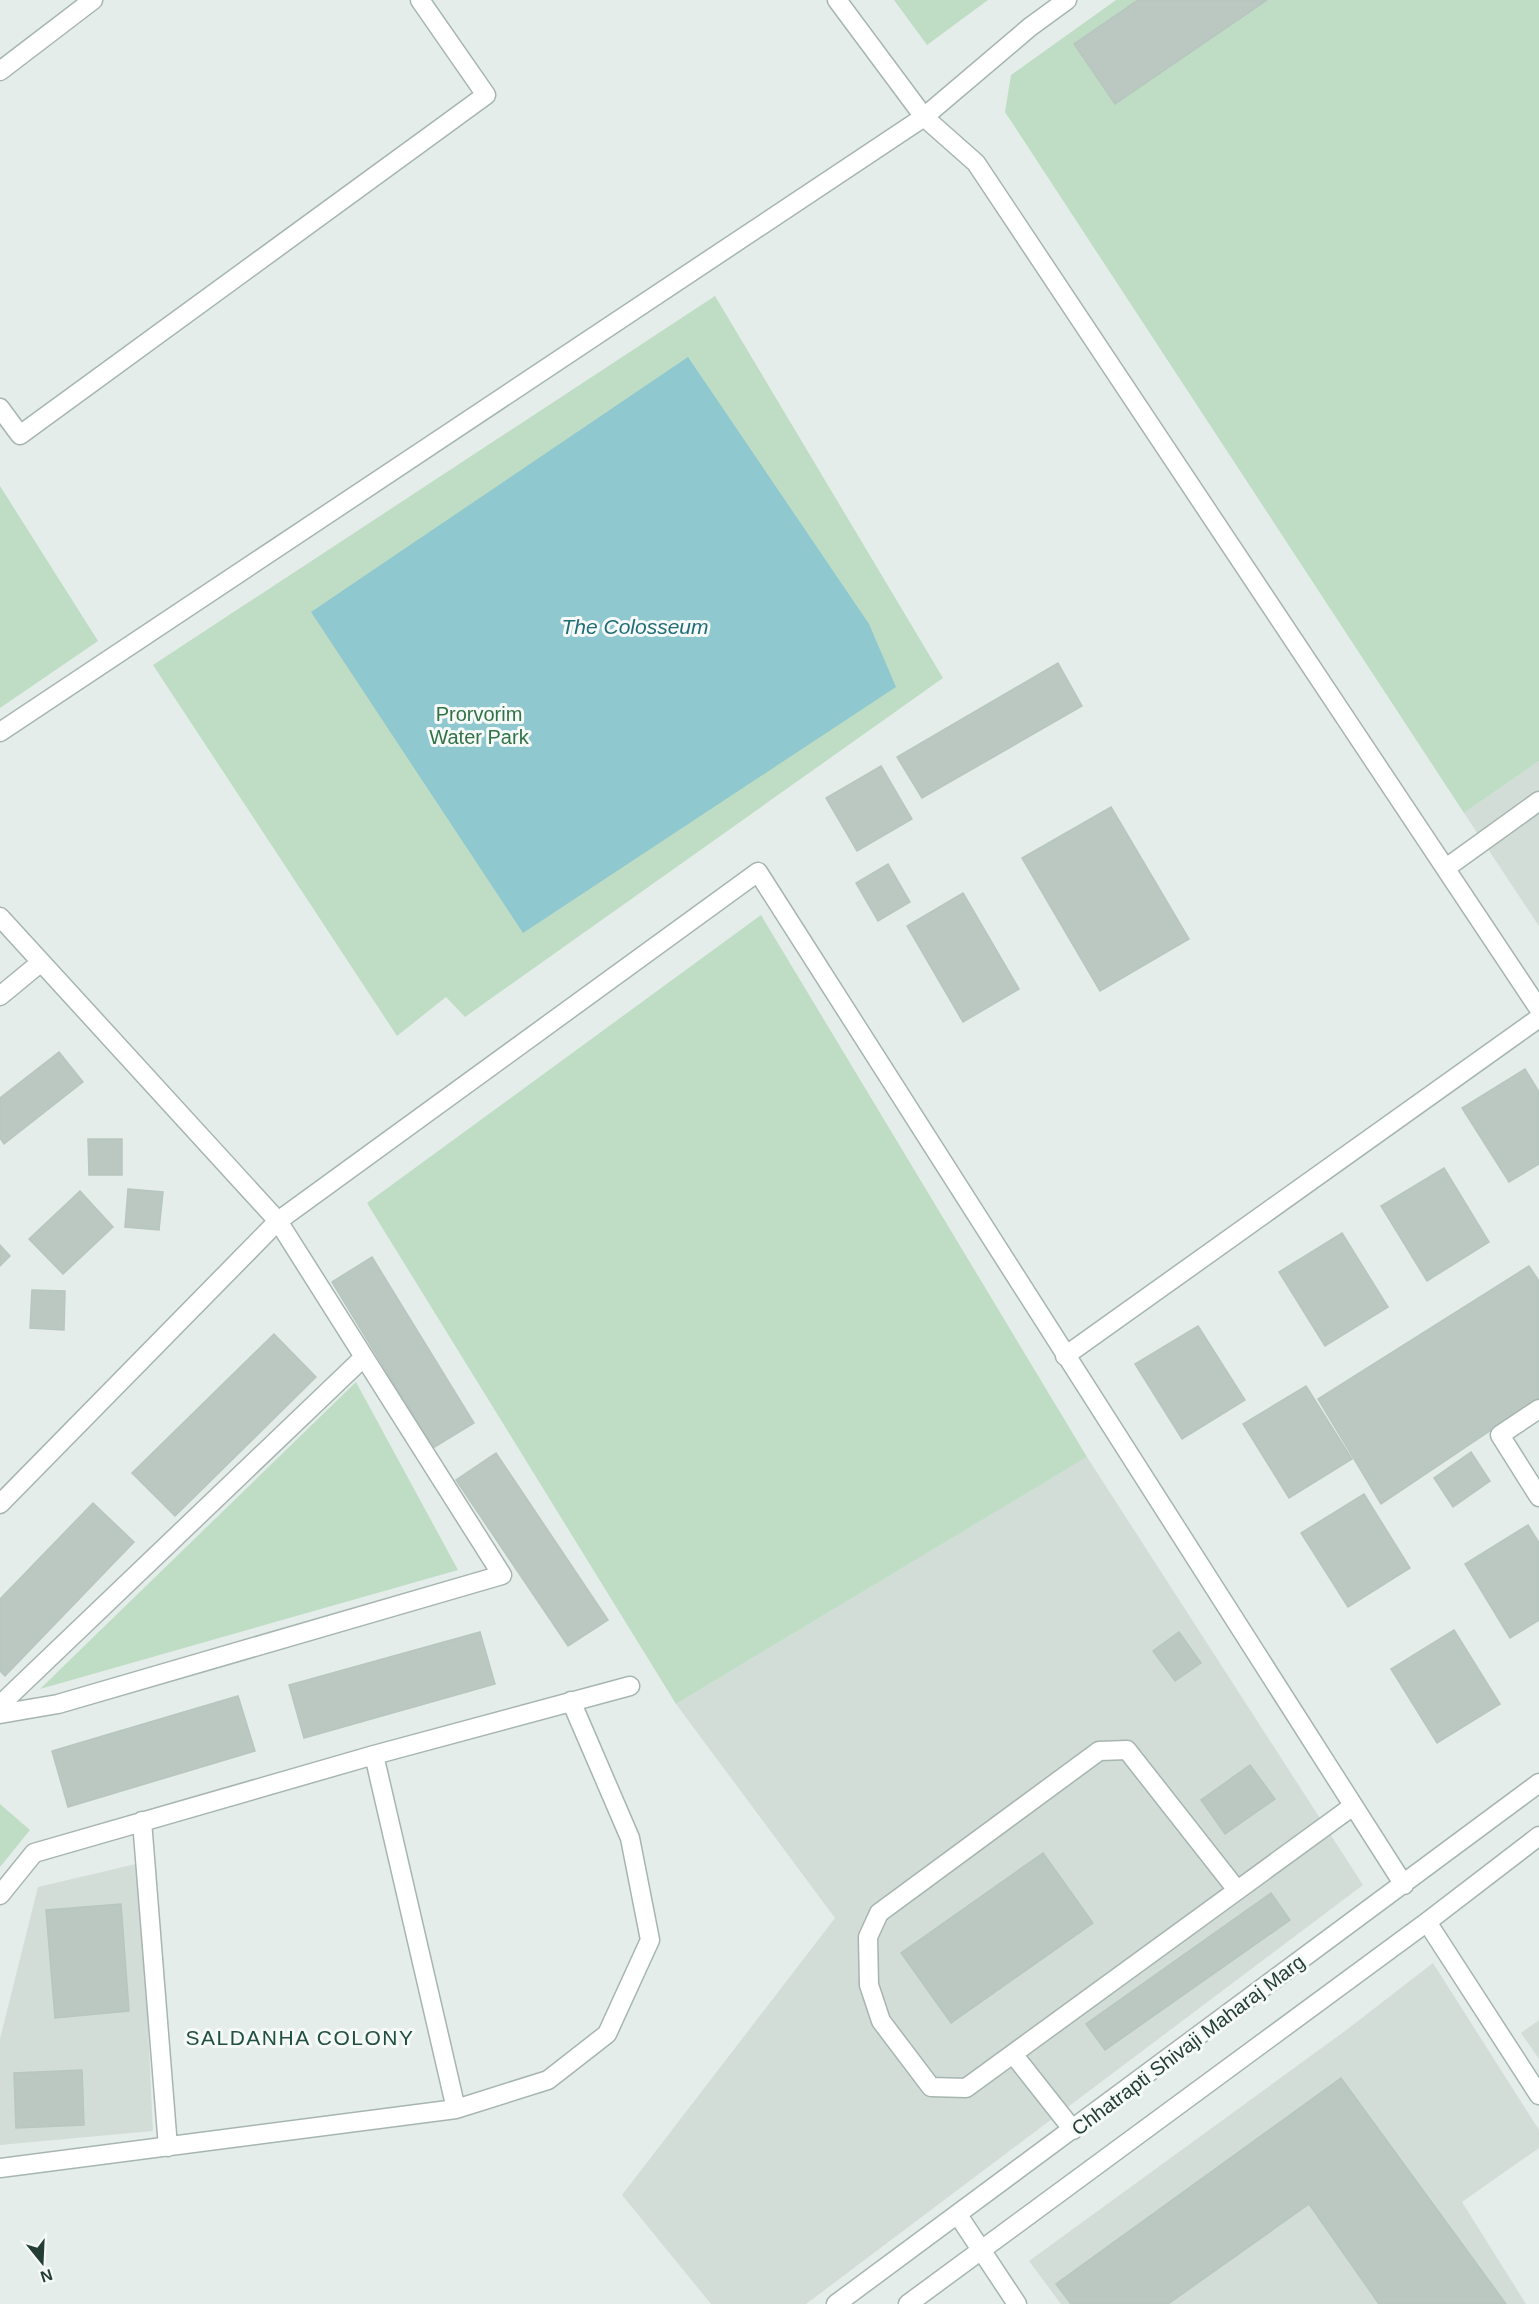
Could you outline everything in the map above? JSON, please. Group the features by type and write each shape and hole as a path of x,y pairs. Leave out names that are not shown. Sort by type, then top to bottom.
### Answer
{"street":[{"path":"0,408 20,435 486,95 420,0"},
{"path":"837,0 924,117 976,163 1539,1009"},
{"path":"0,732 924,117 1030,27 1067,0"},
{"path":"0,71 83,3"},
{"path":"1446,868 1539,801"},
{"path":"0,1504 278,1221 758,872 1404,1885"},
{"path":"0,917 278,1221 502,1575 58,1704 0,1714"},
{"path":"0,996 40,963"},
{"path":"1065,1356 1539,1018"},
{"path":"0,1705 364,1357"},
{"path":"1539,1408 1500,1435 1539,1497"},
{"path":"0,1895 34,1853 374,1755 630,1686"},
{"path":"0,2168 456,2109 548,2080 607,2034 650,1940 630,1838 571,1701"},
{"path":"1237,1890 1127,1750 1100,1750 879,1913 868,1937 869,1984 881,2021 930,2087 966,2088 1353,1806"},
{"path":"374,1755 456,2109"},
{"name":"Chhatrapti Shivaji Maharaj Marg","path":"836,2304 1539,1783"},
{"path":"142,1821 168,2146"},
{"name":"Chhatrapti Shivaji Maharaj Marg","path":"908,2304 1427,1922 1539,1836"},
{"path":"1427,1922 1539,2095"},
{"path":"1013,2054 1073,2130"},
{"path":"958,2215 1017,2304"}],"shaded area":[{"path":"1539,761 1539,926 1464,813"},
{"path":"1087,1457 1363,1885 806,2304 711,2304 622,2195 835,1918 676,1704"},
{"path":"140,1863 153,2131 0,2145 0,2039 38,1887"},
{"path":"1433,1963 1539,2130 1539,2148 1462,2202 1526,2304 1061,2304 1029,2261 1345,2031"},
{"path":"1539,2020 1539,2059 1521,2033"}],"green space":[{"path":"894,0 988,0 927,45"},
{"path":"1116,0 1539,0 1539,761 1464,813 1005,112 1011,75"},
{"name":"Prorvorim Water Park","path":"715,296 943,678 465,1017 446,997 397,1036 153,665"},
{"path":"0,486 98,641 0,708"},
{"path":"761,915 1087,1457 676,1704 367,1203"},
{"path":"356,1382 458,1570 40,1689"},
{"path":"0,1804 30,1830 0,1867"}],"water":[{"name":"The Colosseum","path":"688,357 869,624 896,687 523,933 311,612"}],"building":[{"path":"1138,0 1267,0 1115,104 1074,44"},
{"path":"1058,663 1082,706 922,798 897,757"},
{"path":"881,766 912,819 857,851 826,798"},
{"path":"1111,807 1189,939 1100,991 1022,858"},
{"path":"888,864 910,902 878,921 856,883"},
{"path":"963,893 1019,989 963,1022 907,926"},
{"path":"59,1052 83,1082 4,1144 0,1138 0,1098"},
{"path":"1525,1069 1539,1092 1539,1164 1509,1182 1462,1108"},
{"path":"88,1139 122,1139 122,1175 89,1175"},
{"path":"1444,1168 1489,1242 1427,1281 1381,1206"},
{"path":"128,1189 163,1192 159,1230 125,1227"},
{"path":"80,1191 113,1227 63,1274 29,1239"},
{"path":"1342,1233 1388,1307 1325,1346 1279,1272"},
{"path":"0,1245 10,1256 0,1266"},
{"path":"372,1257 474,1423 433,1448 332,1282"},
{"path":"1529,1266 1539,1281 1539,1398 1381,1504 1318,1399"},
{"path":"32,1290 65,1291 64,1330 30,1328"},
{"path":"1198,1326 1245,1400 1182,1439 1135,1364"},
{"path":"274,1334 316,1377 175,1516 132,1473"},
{"path":"1306,1386 1352,1459 1289,1498 1243,1424"},
{"path":"1471,1452 1490,1481 1453,1507 1434,1478"},
{"path":"496,1453 608,1620 568,1646 456,1480"},
{"path":"1364,1494 1410,1568 1348,1607 1301,1533"},
{"path":"93,1503 134,1542 5,1676 0,1671 0,1599"},
{"path":"1528,1525 1539,1543 1539,1620 1510,1638 1465,1564"},
{"path":"1454,1630 1500,1704 1437,1743 1391,1669"},
{"path":"480,1632 495,1684 304,1738 289,1685"},
{"path":"1179,1632 1201,1663 1175,1681 1153,1651"},
{"path":"238,1696 255,1751 68,1807 52,1751"},
{"path":"1250,1765 1275,1799 1225,1834 1201,1800"},
{"path":"1043,1853 1093,1923 951,2023 901,1953"},
{"path":"1271,1893 1290,1920 1105,2050 1086,2024"},
{"path":"121,1904 129,2011 55,2018 46,1910"},
{"path":"82,2070 84,2125 16,2128 14,2073"},
{"path":"1341,2078 1506,2304 1379,2304 1309,2204 1168,2304 1071,2304 1056,2284"}],"district":[{"name":"SALDANHA COLONY","path":"300,2038"}]}
